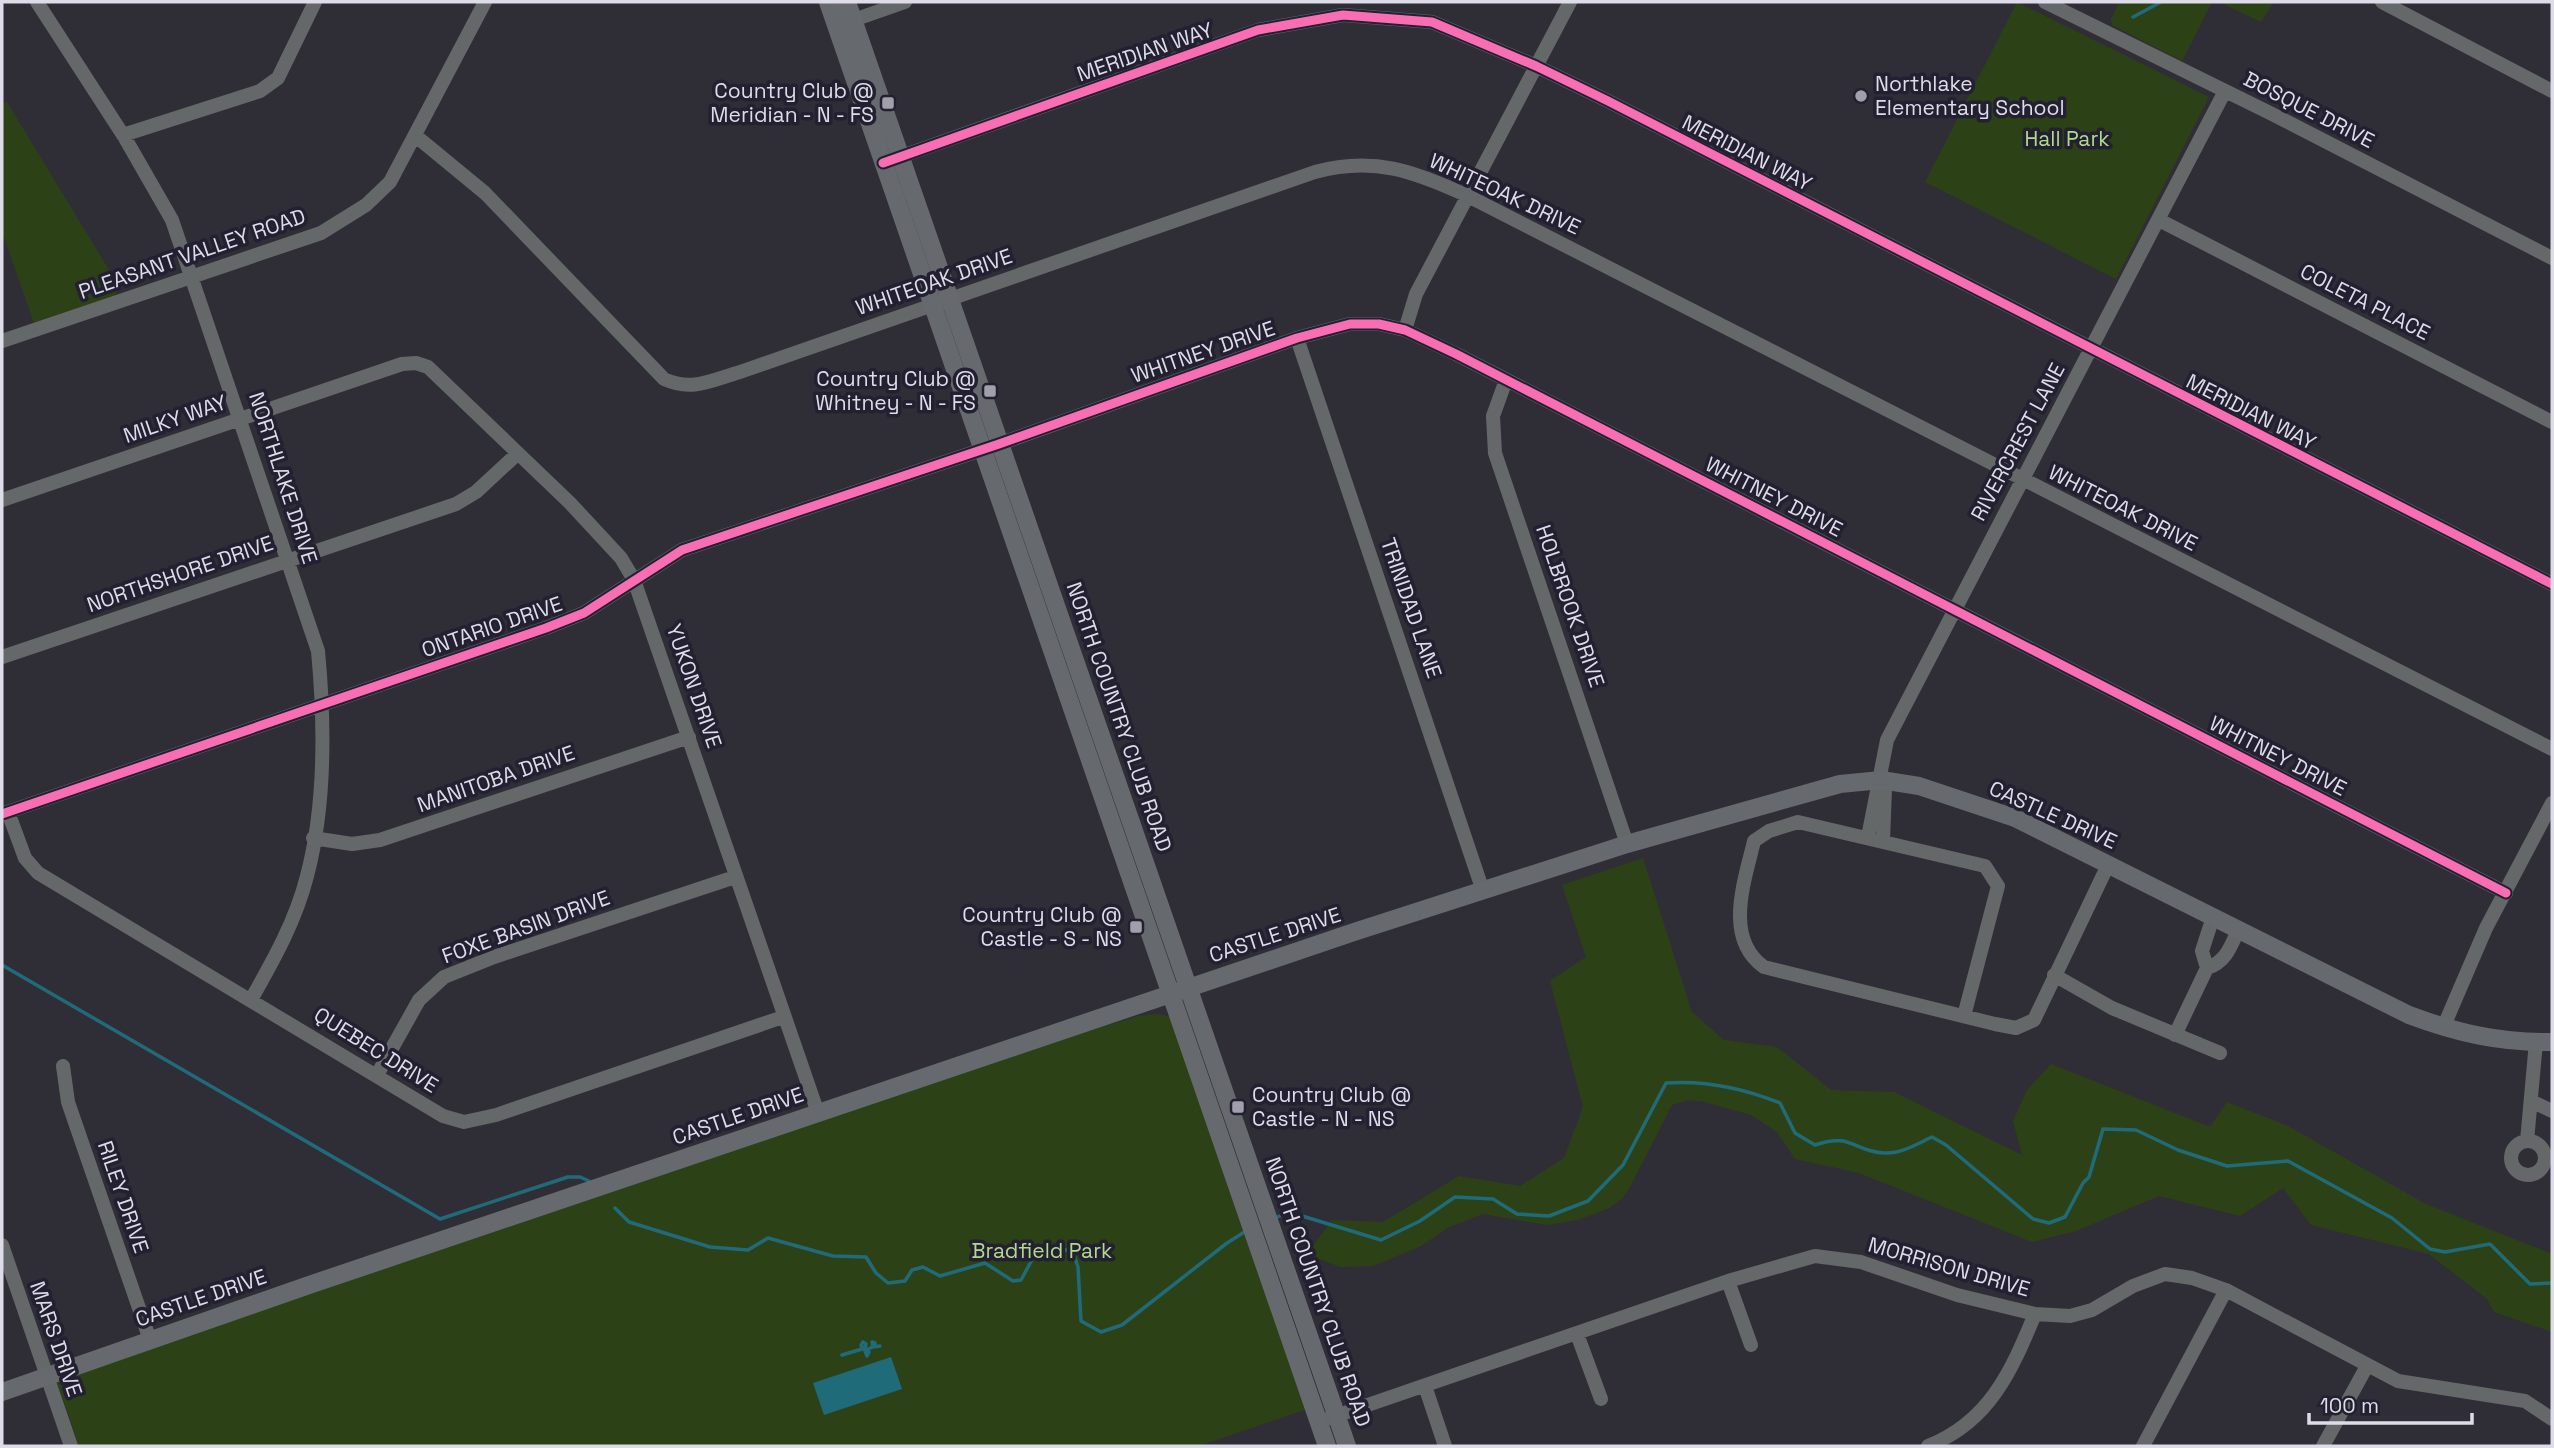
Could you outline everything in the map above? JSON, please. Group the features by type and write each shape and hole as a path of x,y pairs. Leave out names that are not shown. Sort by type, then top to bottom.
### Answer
{"main road":[{"name":"NORTH COUNTRY CLUB ROAD","path":"828,2 883,163 942,302"},
{"name":"NORTH COUNTRY CLUB ROAD","path":"847,2 901,156 942,302 1089,730 1180,990 1262,1201 1347,1446"},
{"name":"CASTLE DRIVE","path":"2,1392 1180,990 1627,844 1840,784 1881,780 1919,786 2015,818 2409,1015 2478,1037 2544,1042"},
{"name":"NORTH COUNTRY CLUB ROAD","path":"1180,990 1243,1203 1327,1446"},
{"path":"1281,1316 1300,1309"}],"street":[{"name":"NORTHLAKE DRIVE","path":"37,2 166,207 241,418 317,652 323,704 322,784 307,876 283,942 252,998"},
{"path":"122,135 237,99 269,85 278,78 315,2"},
{"name":"PLEASANT VALLEY ROAD","path":"2,341 321,233 366,205 390,182 417,137 485,2"},
{"path":"837,26 905,2"},
{"path":"1405,330 1416,294 1570,2"},
{"name":"BOSQUE DRIVE","path":"2045,2 2552,258"},
{"path":"2382,2 2552,91"},
{"name":"MERIDIAN WAY","path":"883,163 1258,30 1343,15 1432,22 1536,66 2552,584"},
{"name":"RIVERCREST LANE","path":"1881,780 1887,740 2225,91"},
{"name":"WHITEOAK DRIVE","path":"417,137 485,193 664,379 680,386 740,372 1342,165 1393,167 1468,196 2552,749"},
{"name":"COLETA PLACE","path":"2159,220 2552,422"},
{"name":"WHITNEY DRIVE","path":"991,446 1297,338 1350,324 1380,324 1405,330 2505,892"},
{"name":"TRINIDAD LANE","path":"1297,338 1483,891"},
{"name":"YUKON DRIVE","path":"402,365 416,363 428,367 621,558 634,580 818,1113"},
{"name":"MILKY WAY","path":"2,500 402,365"},
{"name":"HOLBROOK DRIVE","path":"1506,380 1493,416 1495,453 1627,844"},
{"name":"ONTARIO DRIVE","path":"5,813 546,628 584,613 682,551 991,446"},
{"name":"NORTHSHORE DRIVE","path":"2,657 456,503 476,492 517,454"},
{"name":"MANITOBA DRIVE","path":"313,838 352,844 380,840 689,737"},
{"path":"1868,837 1875,789 1881,780"},
{"path":"1881,780 1885,789 1883,841"},
{"path":"2443,1028 2481,938 2552,803"},
{"name":"QUEBEC DRIVE","path":"5,813 25,858 38,873 252,998 443,1116 464,1122 496,1115 783,1017"},
{"path":"1964,1016 1998,886 1985,866 1798,822 1769,831 1754,841 1738,911 1755,960 1764,967 1964,1016 2016,1028 2034,1020 2108,864"},
{"name":"FOXE BASIN DRIVE","path":"377,1075 419,1000 444,977 494,957 735,877"},
{"path":"2175,1035 2207,968 2202,951 2213,917"},
{"path":"2207,968 2218,965 2228,952 2238,930"},
{"path":"2054,975 2112,1008 2220,1053"},
{"path":"2527,1142 2531,1101 2544,1042"},
{"name":"RILEY DRIVE","path":"64,1066 68,1102 150,1340"},
{"path":"2531,1101 2552,1111"},
{"name":"MARS DRIVE","path":"2,1245 71,1446"},
{"name":"MORRISON DRIVE","path":"1319,1422 1728,1281 1815,1256 1861,1262 1958,1295 2035,1314 2070,1316 2092,1310 2133,1286 2165,1274 2192,1278 2226,1290 2398,1381 2525,1401 2552,1419"},
{"path":"1728,1281 1751,1345"},
{"path":"2,1295 17,1290"},
{"path":"2143,1446 2226,1290"},
{"path":"1928,1446 1953,1436 1989,1403 2017,1357 2035,1314"},
{"path":"1577,1334 1601,1399"},
{"path":"2323,1446 2367,1366"},
{"path":"1425,1386 1445,1446"}],"green space":[{"name":"Hall Park","path":"2017,2 2209,97 2116,279 1925,182"},
{"path":"2119,2 2212,2 2182,61 2112,25 2111,19"},
{"path":"2219,2 2274,2 2261,22"},
{"path":"7,102 120,288 114,296 34,323 2,232 2,103"},
{"path":"1643,858 1692,1012 1724,1040 1777,1047 1831,1090 1894,1092 2022,1155 2013,1121 2027,1090 2051,1064 2210,1127 2227,1102 2288,1126 2426,1204 2552,1254 2552,1332 2494,1312 2487,1299 2429,1254 2311,1225 2283,1188 2240,1216 2159,1196 2076,1231 2032,1242 1859,1173 1795,1159 1777,1132 1751,1115 1688,1100 1672,1105 1631,1185 1622,1199 1609,1208 1578,1220 1546,1225 1483,1214 1449,1227 1421,1246 1373,1266 1340,1267 1307,1254 1332,1220 1383,1222 1459,1176 1520,1186 1564,1158 1583,1107 1550,981 1586,957 1562,885"},
{"name":"Bradfield Park","path":"1159,1014 1171,1017 1307,1409 1199,1446 79,1446 56,1380 1043,1044 1139,1016"}],"water":[{"path":"891,1357 902,1389 824,1415 813,1383"}],"waterway":[{"path":"2133,17 2161,2"},
{"path":"2,965 440,1219 568,1177 580,1177 589,1181"},
{"path":"1275,1218 1289,1212 1381,1240 1420,1221 1455,1197 1493,1199 1517,1214 1549,1216 1588,1201 1623,1165 1666,1083 1695,1083 1738,1089 1780,1103 1795,1133 1815,1145 1837,1141 1874,1152 1890,1153 1932,1137 1946,1145 2033,1219 2049,1223 2065,1217 2089,1177 2103,1129 2136,1130 2178,1150 2227,1166 2288,1161 2392,1218 2430,1249 2445,1252 2490,1244 2530,1284 2552,1283"},
{"path":"615,1208 629,1222 710,1247 748,1250 768,1238 833,1256 866,1257 876,1273 888,1283 905,1281 912,1270 923,1267 940,1276 985,1263 1013,1281 1021,1280 1034,1256 1049,1245 1073,1252 1078,1267 1081,1321 1101,1332 1122,1325 1246,1231"},
{"path":"842,1355 862,1349 865,1348 866,1344 863,1342 861,1345 863,1348 864,1349 865,1350 867,1350 869,1352 867,1356 865,1351 866,1350 867,1350 875,1346"},
{"path":"875,1346 872,1342 873,1347 880,1346"}],"cycle path":[{"path":"883,163 1258,30 1343,15 1432,22 1536,66 1608,101 2552,584"},
{"path":"2,814 546,628 584,613 682,550 999,444 1297,338 1350,324 1379,324 1405,330 1456,354 2506,893"}],"place":[{"name":"Northlake Elementary School","path":"1861,96"},
{"name":"Country Club @ Meridian - N - FS","path":"888,103"},
{"name":"Country Club @ Whitney - N - FS","path":"990,391"},
{"name":"Country Club @ Castle - S - NS","path":"1136,927"},
{"name":"Country Club @ Castle - N - NS","path":"1238,1107"}]}
